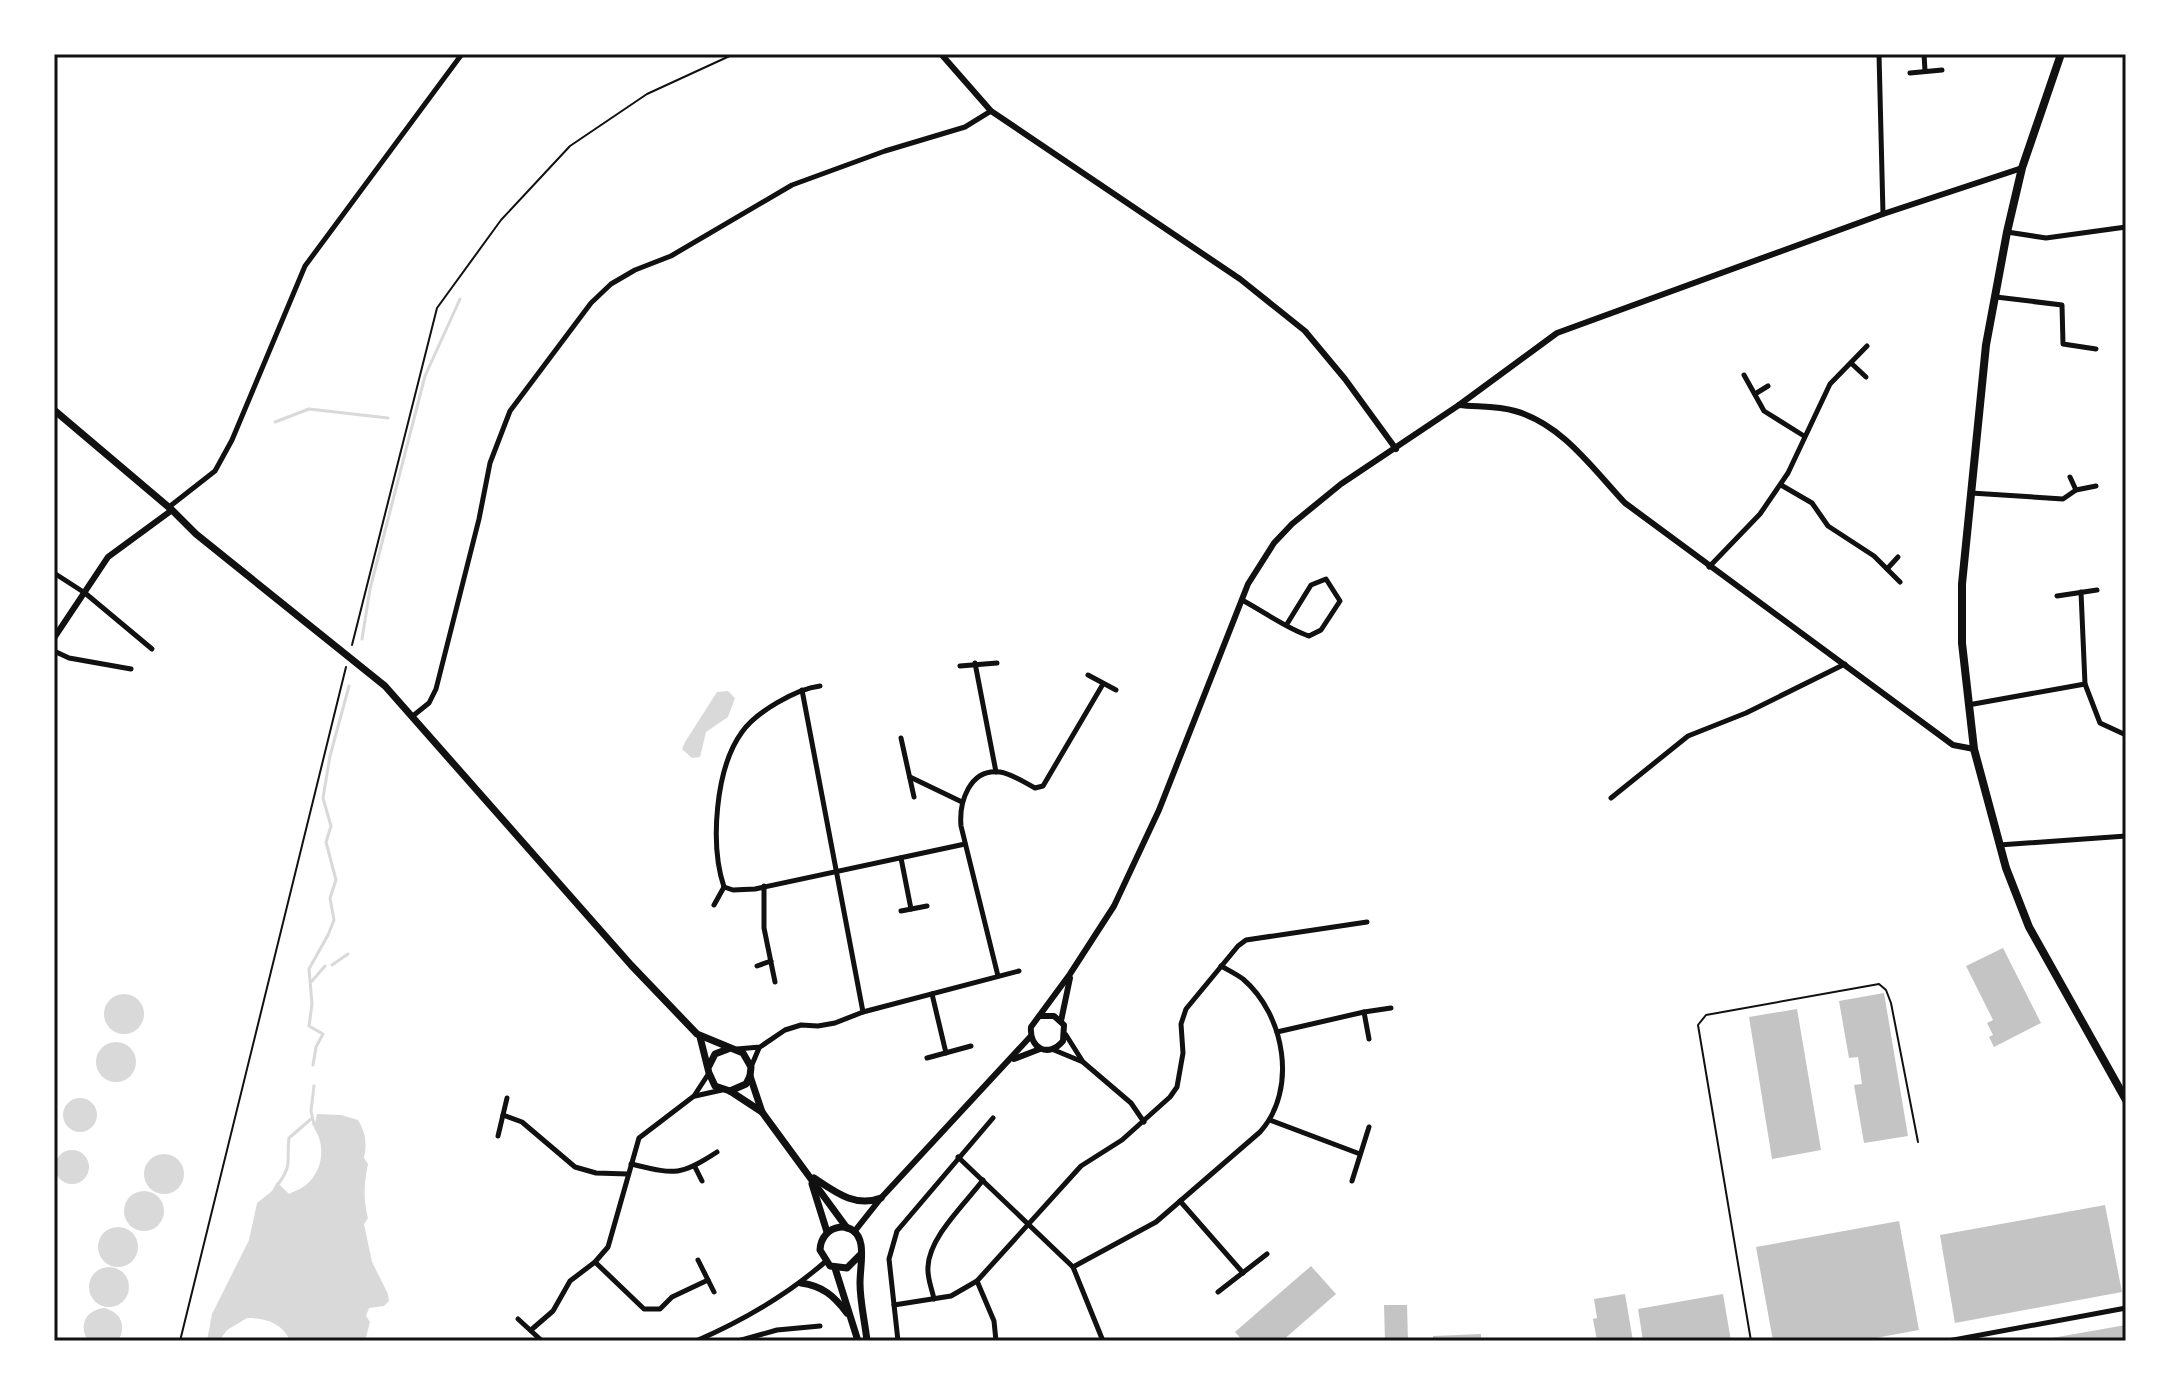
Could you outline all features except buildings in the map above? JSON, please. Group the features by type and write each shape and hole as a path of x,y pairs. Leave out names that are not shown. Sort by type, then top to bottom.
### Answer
{"main road":[{"path":"2061,54 2022,168 1986,345 1962,584 1962,643 1974,749 2006,868 2029,927 2126,1100"},
{"path":"54,410 170,508 196,534 385,686 414,715 621,954 700,1037 743,1053 762,1112"},
{"path":"700,1037 715,1086 762,1112 861,1242 860,1288 867,1341"},
{"path":"709,1071 715,1054 733,1049"},
{"path":"726,1090 738,1090 746,1084 751,1072"},
{"path":"809,1174 855,1201 870,1203 881,1198"},
{"path":"809,1174 827,1232"},
{"path":"850,1230 833,1228 823,1237 820,1250 825,1262 835,1268 853,1265 860,1255"},
{"path":"835,1268 858,1341"},
{"path":"801,1283 814,1285 835,1296 851,1318"}],"street":[{"path":"54,638 108,557 215,471 232,440 305,266 462,54"},
{"path":"941,54 991,111 1240,279 1305,331 1396,449"},
{"path":"1879,54 1883,214"},
{"path":"1924,54 1925,71"},
{"path":"1910,73 1942,70"},
{"path":"414,715 429,703 436,689 490,463 510,411 591,303 611,284 635,270 671,256 792,185 885,151 965,127 991,111"},
{"path":"850,1230 1030,1037 1033,1023 1041,1016 1114,906 1159,810 1248,584 1274,543 1292,524 1341,484 1459,405 1557,333 1883,214 2022,168"},
{"path":"2007,232 2046,238 2126,227"},
{"path":"1995,297 2062,305 2063,344 2096,349"},
{"path":"1709,567 1760,514 1781,485 1830,384 1867,346"},
{"path":"1851,363 1866,377"},
{"path":"1744,375 1764,411 1804,436"},
{"path":"1755,394 1768,386"},
{"path":"1459,405 1515,411 1552,428 1625,503 1709,567 1953,745 1974,749"},
{"path":"2070,477 2076,490"},
{"path":"1781,485 1812,503 1834,532 1874,556 1900,582"},
{"path":"1970,492 2063,499 2076,490 2096,486"},
{"path":"1887,569 1898,557"},
{"path":"54,573 85,593 152,649"},
{"path":"1242,600 1309,636 1321,630 1340,601 1326,579 1311,585 1287,624"},
{"path":"2057,596 2097,590"},
{"path":"2081,592 2085,684 2100,723 2126,735"},
{"path":"54,651 69,658 131,669"},
{"path":"975,663 996,772"},
{"path":"960,666 997,663"},
{"path":"1611,798 1688,736 1746,713 1846,664"},
{"path":"1088,675 1116,690"},
{"path":"998,976 961,826 962,802 975,778 996,772 1035,788 1043,786 1103,684"},
{"path":"1967,705 2085,684"},
{"path":"714,905 724,887 715,854 722,781 731,752 743,730 787,696 820,686"},
{"path":"802,690 863,1012"},
{"path":"901,738 914,797"},
{"path":"910,777 962,802"},
{"path":"1998,845 2126,836"},
{"path":"724,887 733,890 764,886 965,844"},
{"path":"901,858 911,909"},
{"path":"764,886 764,928 775,982"},
{"path":"901,911 927,906"},
{"path":"894,1305 960,1293 977,1281 1081,1166 1144,1122 1177,1087 1183,1053 1181,1024 1186,1009 1238,946 1246,940 1367,922"},
{"path":"757,966 771,961"},
{"path":"1073,1267 1156,1222 1270,1120 1279,1104 1282,1058 1277,1032 1256,995 1243,980 1221,966"},
{"path":"733,1049 760,1047 785,1030 801,1025 830,1024 863,1012 1019,971"},
{"path":"1070,974 1061,1021 1066,1035 1083,1062 1131,1103 1144,1122"},
{"path":"932,994 946,1053"},
{"path":"1277,1032 1391,1008"},
{"path":"1364,1012 1369,1039"},
{"path":"1041,1016 1050,1015 1061,1021"},
{"path":"1054,1050 1066,1035"},
{"path":"1030,1037 1040,1049"},
{"path":"927,1058 971,1046"},
{"path":"751,1072 760,1047"},
{"path":"1011,1060 1040,1049 1054,1050 1083,1062"},
{"path":"531,1330 553,1311 570,1281 595,1262 608,1247 639,1138 694,1096 709,1071"},
{"path":"694,1096 726,1090"},
{"path":"498,1136 507,1098"},
{"path":"503,1115 522,1122 575,1167 596,1173 628,1174"},
{"path":"898,1341 889,1259 897,1231 993,1118"},
{"path":"1270,1120 1360,1154"},
{"path":"1352,1181 1369,1127"},
{"path":"631,1164 667,1173 695,1167 717,1152"},
{"path":"958,1157 1073,1267 1103,1341"},
{"path":"695,1167 702,1181"},
{"path":"934,1299 928,1276 935,1242 983,1180"},
{"path":"1180,1201 1243,1273"},
{"path":"1218,1292 1267,1254"},
{"path":"698,1260 714,1292"},
{"path":"595,1262 644,1309 650,1311 660,1309 672,1297 708,1280"},
{"path":"696,1341 727,1328 801,1283 825,1262"},
{"path":"977,1281 994,1321 996,1341"},
{"path":"1949,1341 2126,1308"},
{"path":"518,1319 542,1341"},
{"path":"738,1341 777,1330 820,1326"}],"lane":[{"path":"1751,1341 1698,1025 1706,1015 1879,984 1886,990 1891,1003 1918,1142"}],"path":[{"path":"350,652 437,308 501,220 570,146 647,94 734,54"},
{"path":"180,1341 346,667"}],"shaded area":[{"path":"728,691 735,698 728,717 706,732 700,757 692,758 682,749 685,742 717,692"},
{"path":"124,994 138,1000 144,1014 138,1028 124,1034 110,1028 104,1014 110,1000"},
{"path":"116,1042 130,1048 136,1062 130,1076 116,1082 102,1076 96,1062 102,1048"},
{"path":"80,1098 92,1103 97,1115 92,1127 80,1132 68,1127 63,1115 68,1103"},
{"path":"317,1114 341,1115 358,1120 363,1129 366,1143 364,1158 368,1164 365,1204 368,1218 364,1224 372,1262 389,1301 384,1306 369,1308 366,1316 370,1322 365,1341 290,1341 283,1330 273,1323 247,1318 227,1330 219,1341 207,1341 212,1314 249,1240 257,1203 272,1191 277,1182 289,1194 305,1185 317,1172 321,1149 314,1128"},
{"path":"72,1150 84,1155 89,1167 84,1179 72,1184 60,1179 55,1167 60,1155"},
{"path":"164,1154 178,1160 184,1174 178,1188 164,1194 150,1188 144,1174 150,1160"},
{"path":"144,1191 158,1197 164,1211 158,1225 144,1231 130,1225 124,1211 130,1197"},
{"path":"118,1227 132,1233 138,1247 132,1261 118,1267 104,1261 98,1247 104,1233"},
{"path":"109,1267 123,1273 129,1287 123,1301 109,1307 95,1301 89,1287 95,1273"},
{"path":"104,1308 121,1320 121,1335 118,1341 88,1341 84,1329 86,1319 92,1312"}],"waterway":[{"path":"362,639 370,589 425,376 460,299"},
{"path":"275,422 309,409 388,418"},
{"path":"313,1065 316,1047 323,1034 309,1026 312,1004 309,969 334,920 330,898 336,880 326,842 331,826 323,798 330,756 349,686"},
{"path":"332,965 348,954"},
{"path":"312,981 325,966"},
{"path":"314,1086 311,1111 314,1125"},
{"path":"279,1183 288,1166 289,1138 311,1119"}]}
